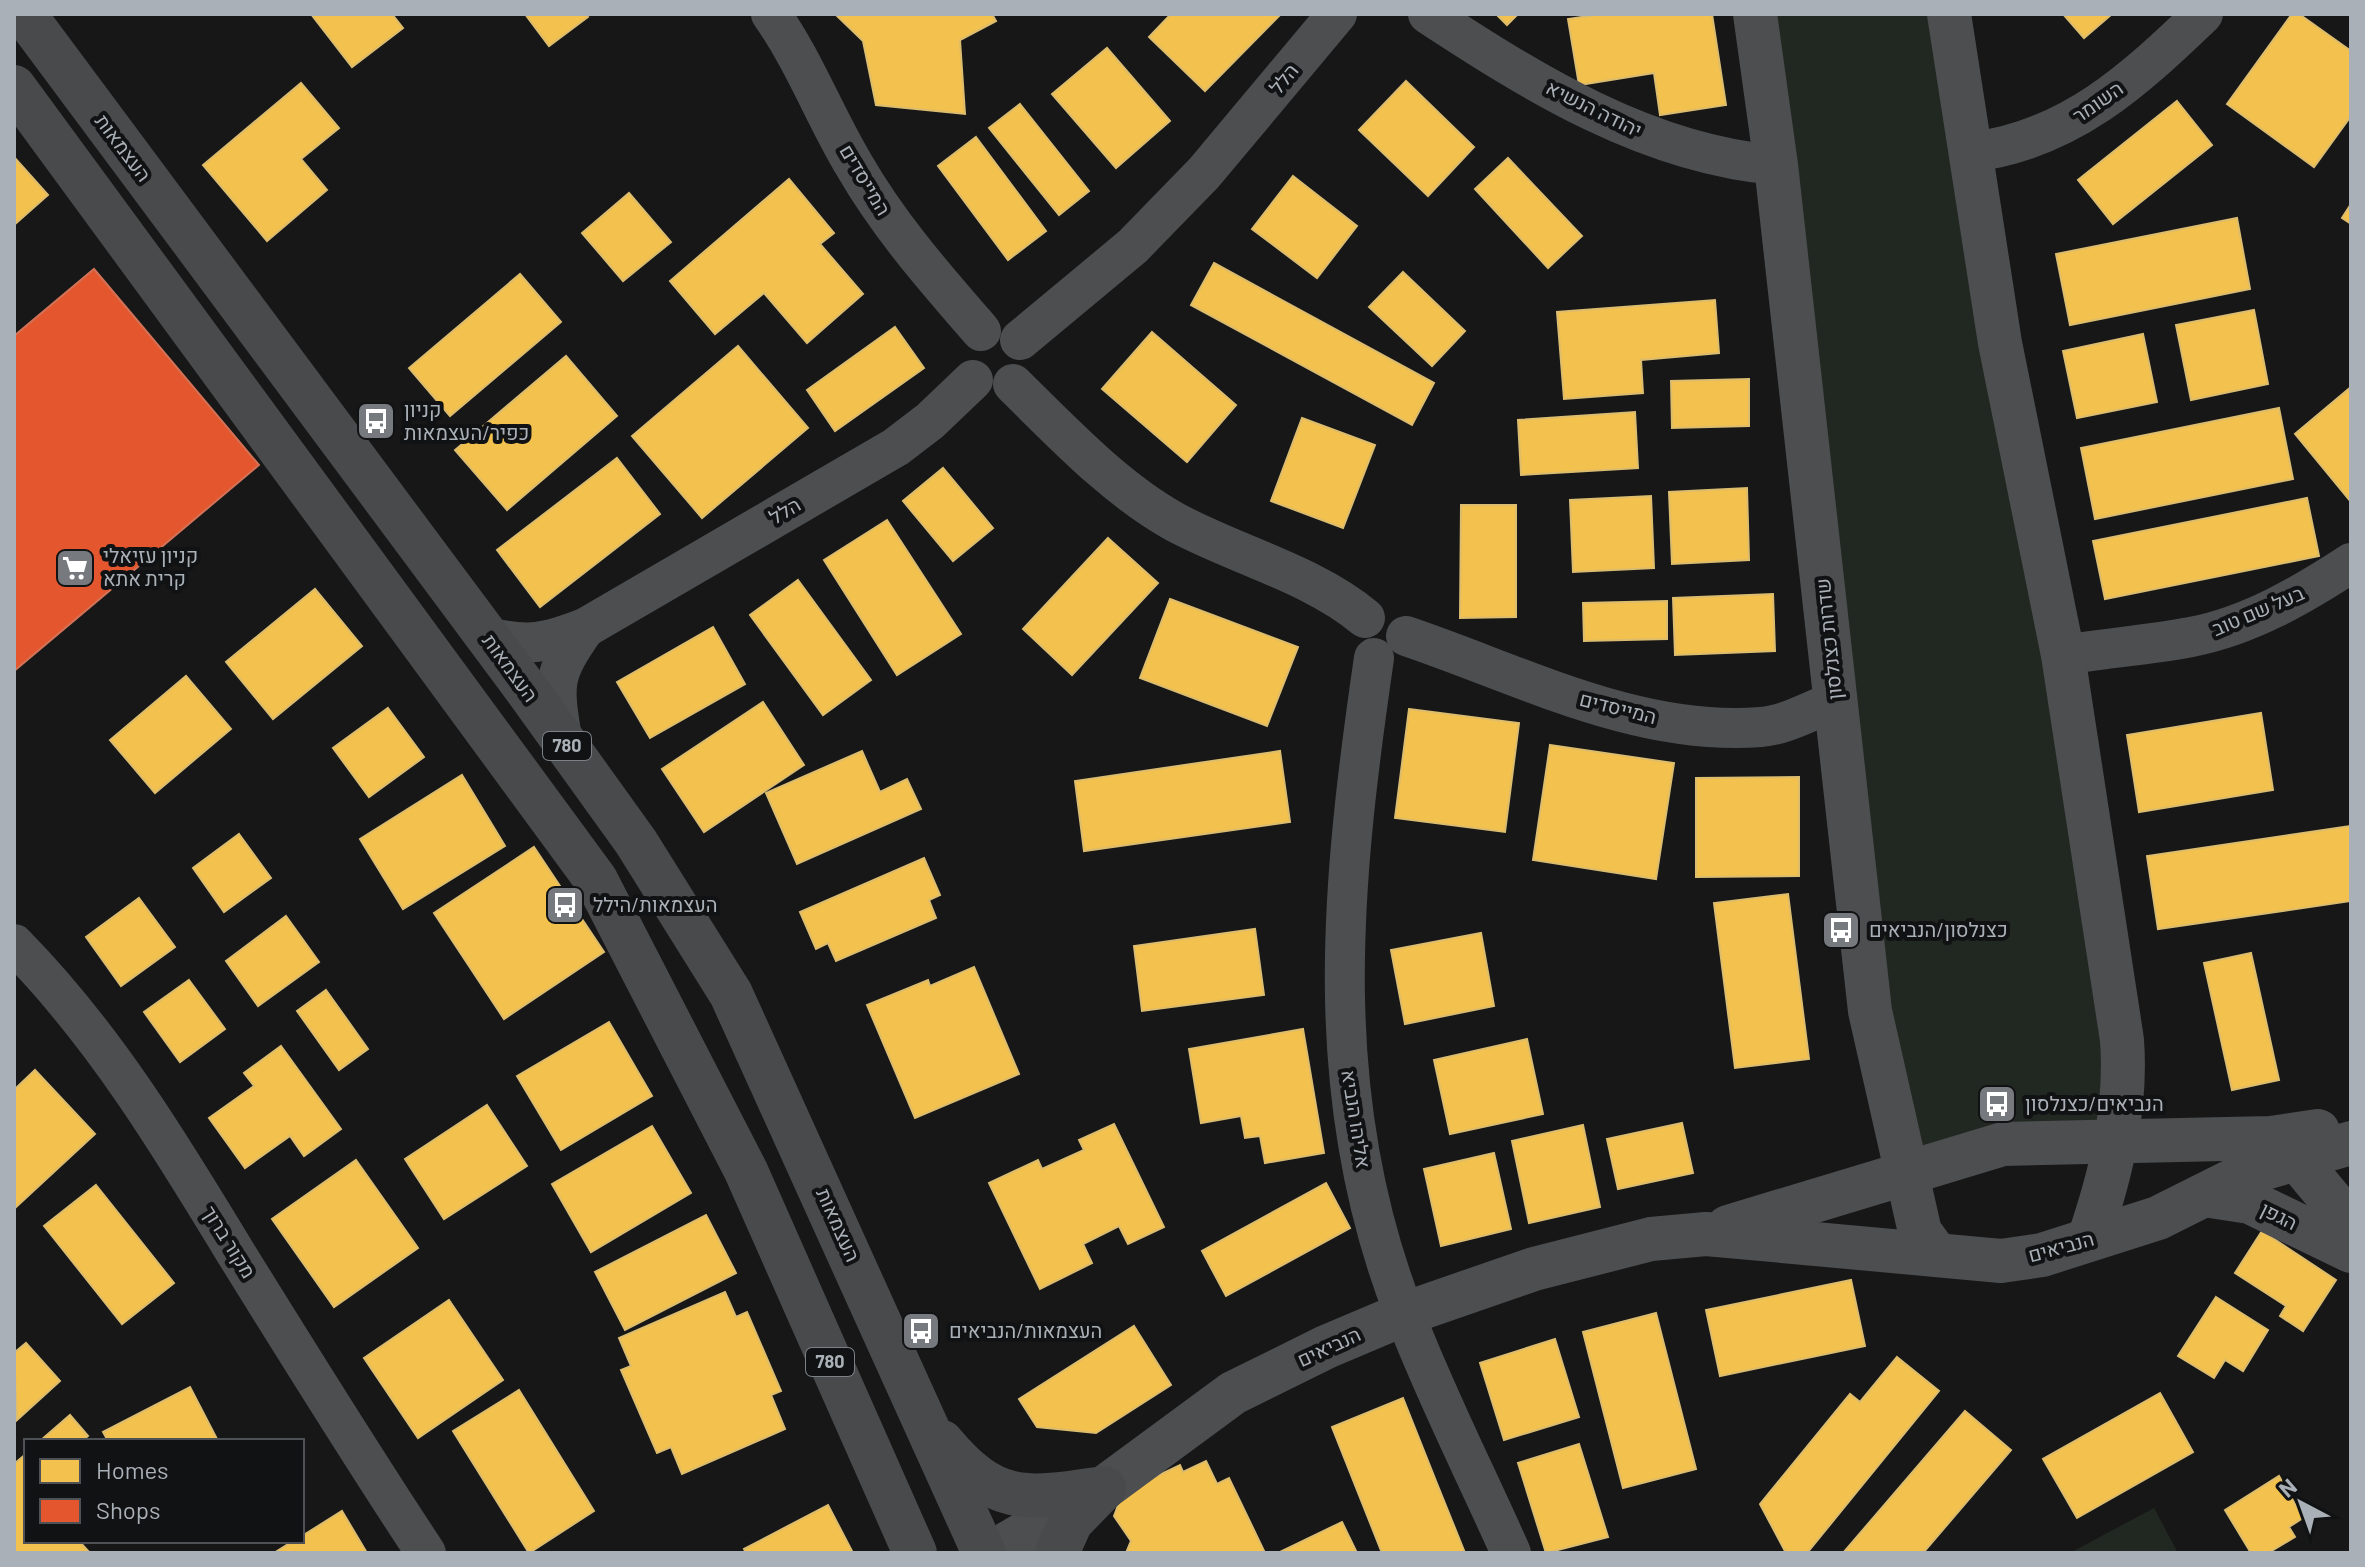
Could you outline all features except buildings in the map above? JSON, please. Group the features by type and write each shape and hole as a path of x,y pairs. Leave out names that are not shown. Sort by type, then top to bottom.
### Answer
{"main road":[{"name":"העצמאות","path":"24,14 562,739 636,842 731,994 984,1553"},
{"name":"780","path":"14,87 596,880 669,1015 746,1171 915,1553"},
{"path":"929,1426 956,1459 999,1491 1017,1496 1046,1496 1104,1488"},
{"path":"1057,1553 1071,1522 1104,1488"}],"street":[{"name":"המייסדים","path":"771,14 794,46 853,164 886,217 981,331"},
{"name":"הלל","path":"1020,340 1133,246 1204,173 1337,14"},
{"name":"יהודה הנשיא","path":"1428,14 1512,68 1623,126 1688,148 1776,165"},
{"name":"שדרות כצנלסון","path":"1755,14 1776,165 1870,1011 1920,1232 1937,1255"},
{"path":"1949,14 2000,343 2063,655 2122,1040 2125,1085 2116,1140 2105,1192 2089,1239"},
{"name":"השומר","path":"1972,152 2022,143 2068,123 2152,63 2203,14"},
{"path":"1006,330 1020,340 1025,363 1013,384 996,389 973,380 964,364 965,354 967,345 981,331 1006,330"},
{"name":"הלל","path":"487,637 517,644 546,643 585,628 896,447 930,421 973,380"},
{"path":"1013,384 1072,442 1172,520 1245,557 1320,586 1365,618 1357,637 1360,647 1390,647"},
{"name":"בעל שם טוב","path":"2063,655 2192,637 2220,630 2278,606 2351,563"},
{"name":"הלל","path":"562,739 554,690 562,660 585,628"},
{"name":"המייסדים","path":"1390,647 1588,702 1666,720 1762,727 1796,719 1836,701"},
{"name":"אליהו הנביא","path":"1390,647 1354,795 1345,895 1345,1042 1354,1123 1369,1196 1404,1314 1511,1553"},
{"name":"מקור ברוך","path":"14,944 40,970 99,1045 166,1139 426,1553"},
{"name":"הנביאים","path":"991,1553 1104,1488 1233,1393 1326,1347 1404,1314 1534,1269 1651,1239 1706,1234 2001,1261 2042,1255 2158,1218 2248,1173 2284,1148 2351,1127"},
{"name":"הנביאים","path":"1706,1234 2003,1144 2116,1140 2284,1148 2351,1143"},
{"path":"2284,1148 2351,1224"},
{"name":"הגפן","path":"2204,1195 2250,1202 2351,1251"}],"shaded area":[{"path":"1758,14 1936,14 2112,1080 2095,1126 1921,1155 1893,1068"},
{"path":"2154,1508 2178,1553 2070,1553"}],"place":[{"name":"קניון כפיר/העצמאות","path":"376,421"},
{"name":"קניון עזיאלי קרית אתא","path":"75,568"},
{"name":"העצמאות/הילל","path":"565,905"},
{"name":"כצנלסון/הנביאים","path":"1841,930"},
{"name":"הנביאים/כצנלסון","path":"1997,1104"},
{"name":"העצמאות/הנביאים","path":"921,1331"}]}
